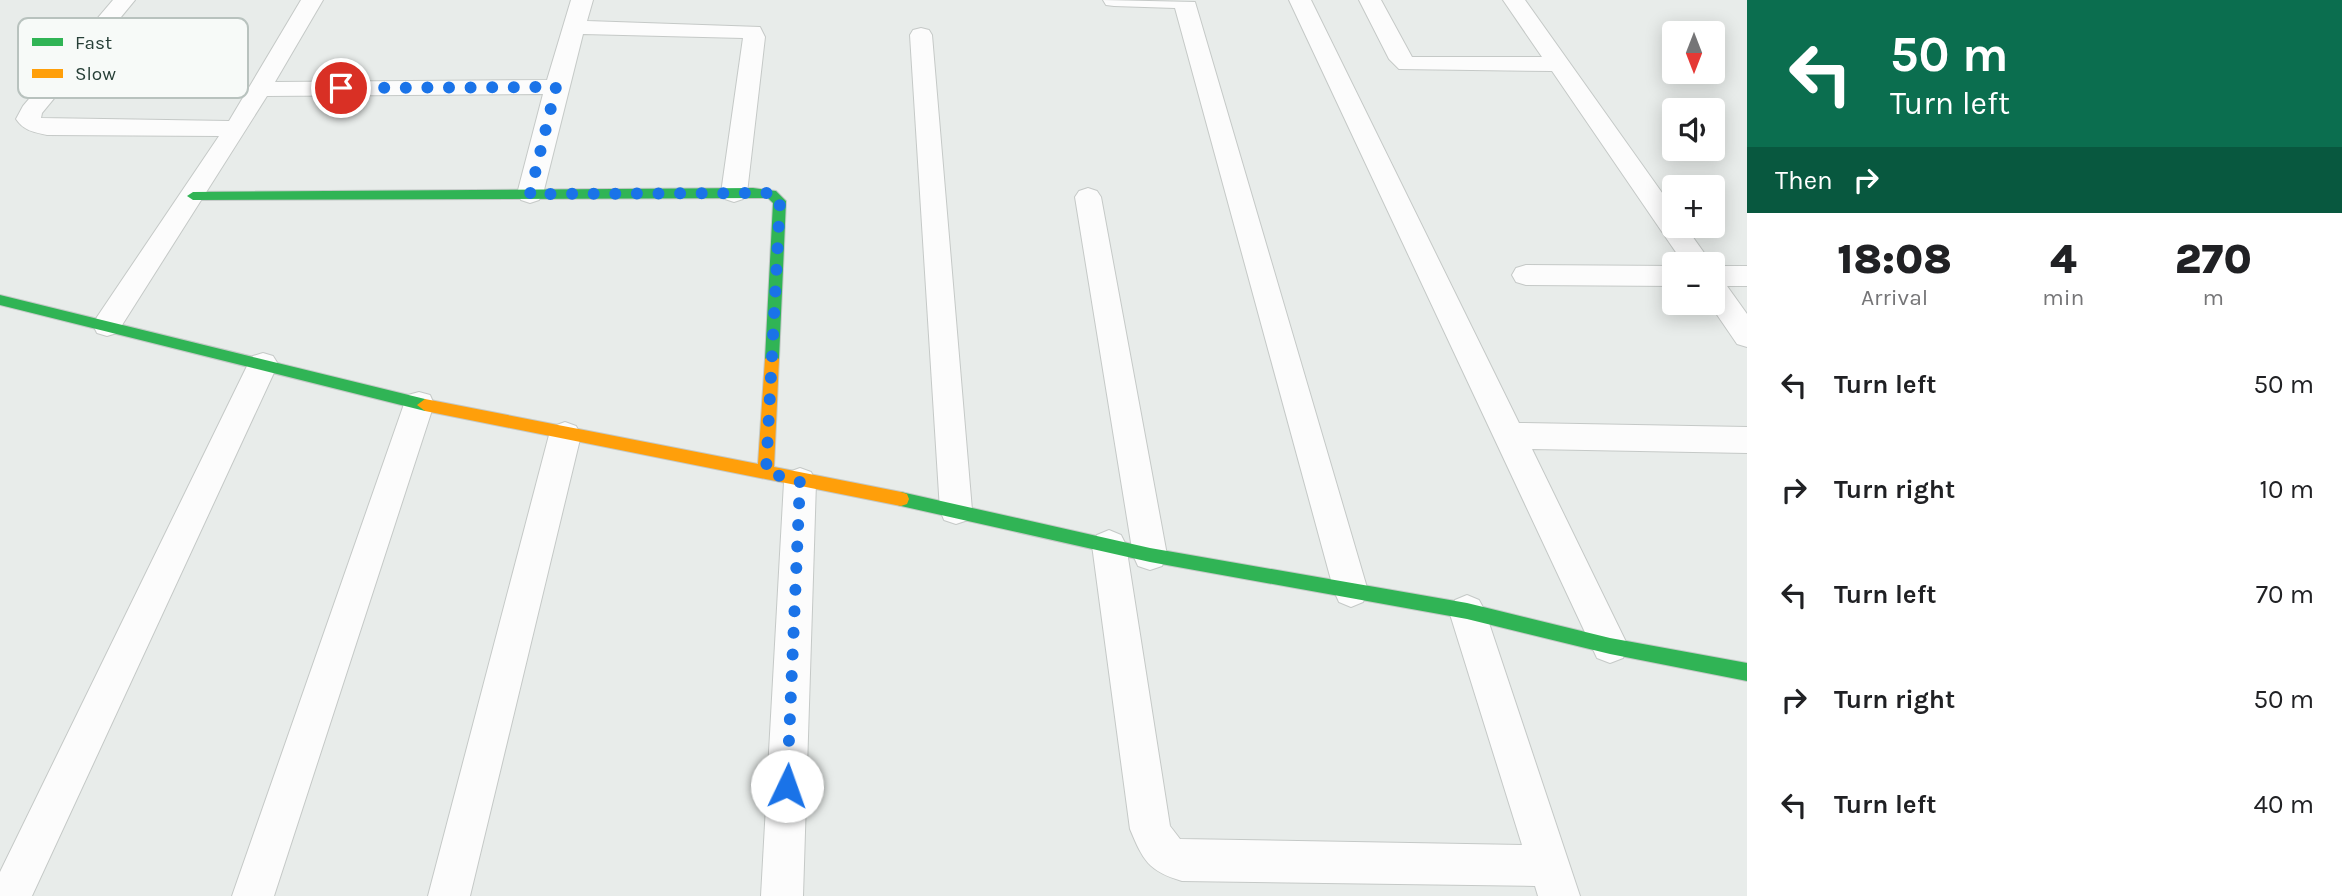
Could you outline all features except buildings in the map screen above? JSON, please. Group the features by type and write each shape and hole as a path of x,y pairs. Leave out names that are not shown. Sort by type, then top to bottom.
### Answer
{"street":[{"path":"109,18 124,0"},
{"path":"107,325 236,129 312,0"},
{"path":"530,194 556,87 582,0"},
{"path":"1114,0 1183,1 1351,591"},
{"path":"1300,0 1610,646"},
{"path":"1370,0 1400,60 1407,64 1559,64"},
{"path":"1514,0 1690,252"},
{"path":"574,27 751,32 754,37 734,193"},
{"path":"921,35 956,510"},
{"path":"260,89 556,87"},
{"path":"43,98 28,119 33,124 47,127 236,129"},
{"path":"193,196 734,193 770,193 778,196 783,477 782,896"},
{"path":"1088,197 1150,555"},
{"path":"1526,275 1662,276"},
{"path":"1725,276 1747,276"},
{"path":"1725,304 1747,336"},
{"path":"4,306 107,325 419,404 565,435 956,510 1150,555 1467,611 1610,646 1747,672"},
{"path":"10,896 263,364"},
{"path":"253,896 419,404"},
{"path":"449,896 565,435"},
{"path":"1510,436 1747,440"},
{"path":"1109,545 1150,829 1156,845 1166,857 1182,861 1554,881 1467,611"}],"traffic: fast":[{"path":"193,196 771,194 780,201 772,359"},
{"path":"0,300 425,405"},
{"path":"901,499 1150,555 1467,611 1610,646 1747,672"}],"traffic: slow":[{"path":"766,472 772,359"},
{"path":"425,405 901,499"}],"route":[{"path":"341,88 556,87 530,194 770,193 778,196 780,201 766,472 800,482 787,786"}]}
